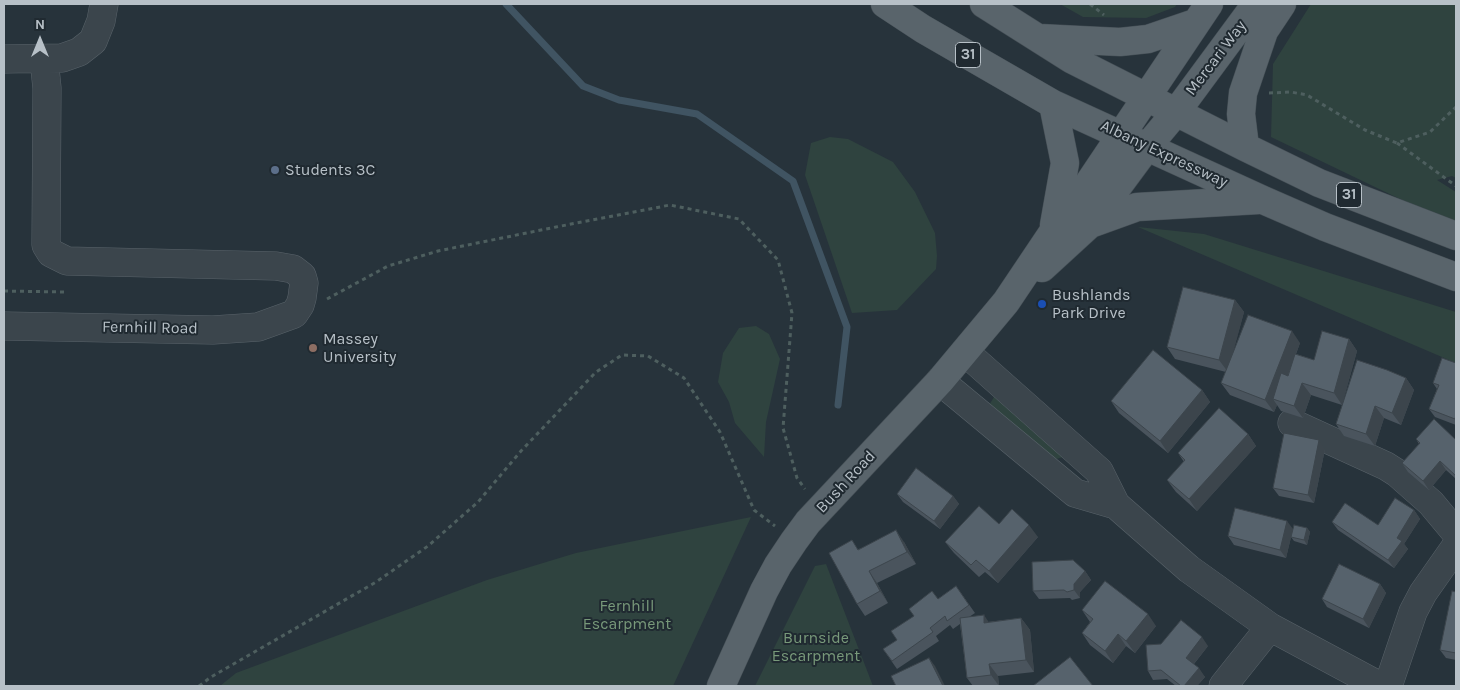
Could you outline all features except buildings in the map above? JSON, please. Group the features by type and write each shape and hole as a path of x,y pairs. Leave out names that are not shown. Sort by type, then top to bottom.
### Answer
{"main road":[{"name":"Albany Expressway","path":"885,4 923,30 1053,104 1325,227 1456,277"},
{"name":"31","path":"984,4 1070,59 1245,147 1319,183 1456,236"},
{"name":"Mercari Way","path":"1147,147 1256,4"},
{"path":"1245,147 1241,114 1243,93 1264,31 1282,4"},
{"path":"1038,38 1120,42 1148,39 1202,14"},
{"path":"1146,96 1202,14"},
{"name":"Bush Road","path":"721,686 764,591 794,541 819,511 940,381 1006,302 1053,232 1068,214 1146,96"},
{"path":"1053,104 1065,163 1053,232"},
{"name":"Bush Road","path":"1006,302 1090,224 1147,147"},
{"path":"1090,224 1137,208 1263,200"}],"street":[{"path":"4,59 62,58 78,52 93,41 101,21 104,4"},
{"path":"44,59 47,88 46,245 51,253 67,261 276,266 293,269 302,276 304,283 300,305 294,314"},
{"name":"Fernhill Road","path":"4,326 213,330 258,327 294,314"},
{"path":"965,352 1099,471 1116,505 1188,569 1270,627 1380,686"},
{"path":"940,381 1075,493 1116,505"},
{"path":"1292,423 1386,466 1407,481 1450,525"},
{"path":"1054,475 1075,450"},
{"path":"1388,686 1413,612 1423,592 1456,546"},
{"path":"1223,686 1270,627"}],"path":[{"path":"1266,92 1291,92 1307,95 1365,130 1397,143 1456,186"},
{"path":"1397,143 1430,132 1456,107"},
{"path":"294,314 317,304 388,266 438,252 670,205 739,219 778,260 792,313 783,428 797,478 819,511"},
{"path":"4,291 67,292"},
{"path":"199,686 211,677 376,582 428,546 478,502 521,451 596,372 622,355 648,356 684,378 720,432 754,510 794,541"}],"green space":[{"path":"1060,4 1177,4 1175,7 1146,18 1083,17"},
{"path":"1311,4 1456,4 1456,178 1452,176 1437,180 1456,192 1456,222 1427,212 1271,137 1273,64"},
{"path":"830,137 848,139 893,162 915,192 935,233 936,269 897,310 852,313 805,175 811,143"},
{"path":"1138,227 1204,234 1456,312 1456,363"},
{"path":"756,326 769,334 780,359 766,422 764,457 735,423 729,402 718,382 723,353 739,328"},
{"path":"1002,392 1063,457 1053,460 988,407 994,397"},
{"name":"Fernhill Escarpment","path":"751,517 673,686 220,686 236,673 487,580 576,553"},
{"name":"Burnside Escarpment","path":"826,564 873,686 755,686 815,566"}],"waterway":[{"path":"506,4 583,86 619,100 697,114 793,181 847,327 838,405"}],"place":[{"name":"Students 3C","path":"275,170"},
{"name":"Bushlands Park Drive","path":"1042,304"},
{"name":"Massey University","path":"313,348"}]}
